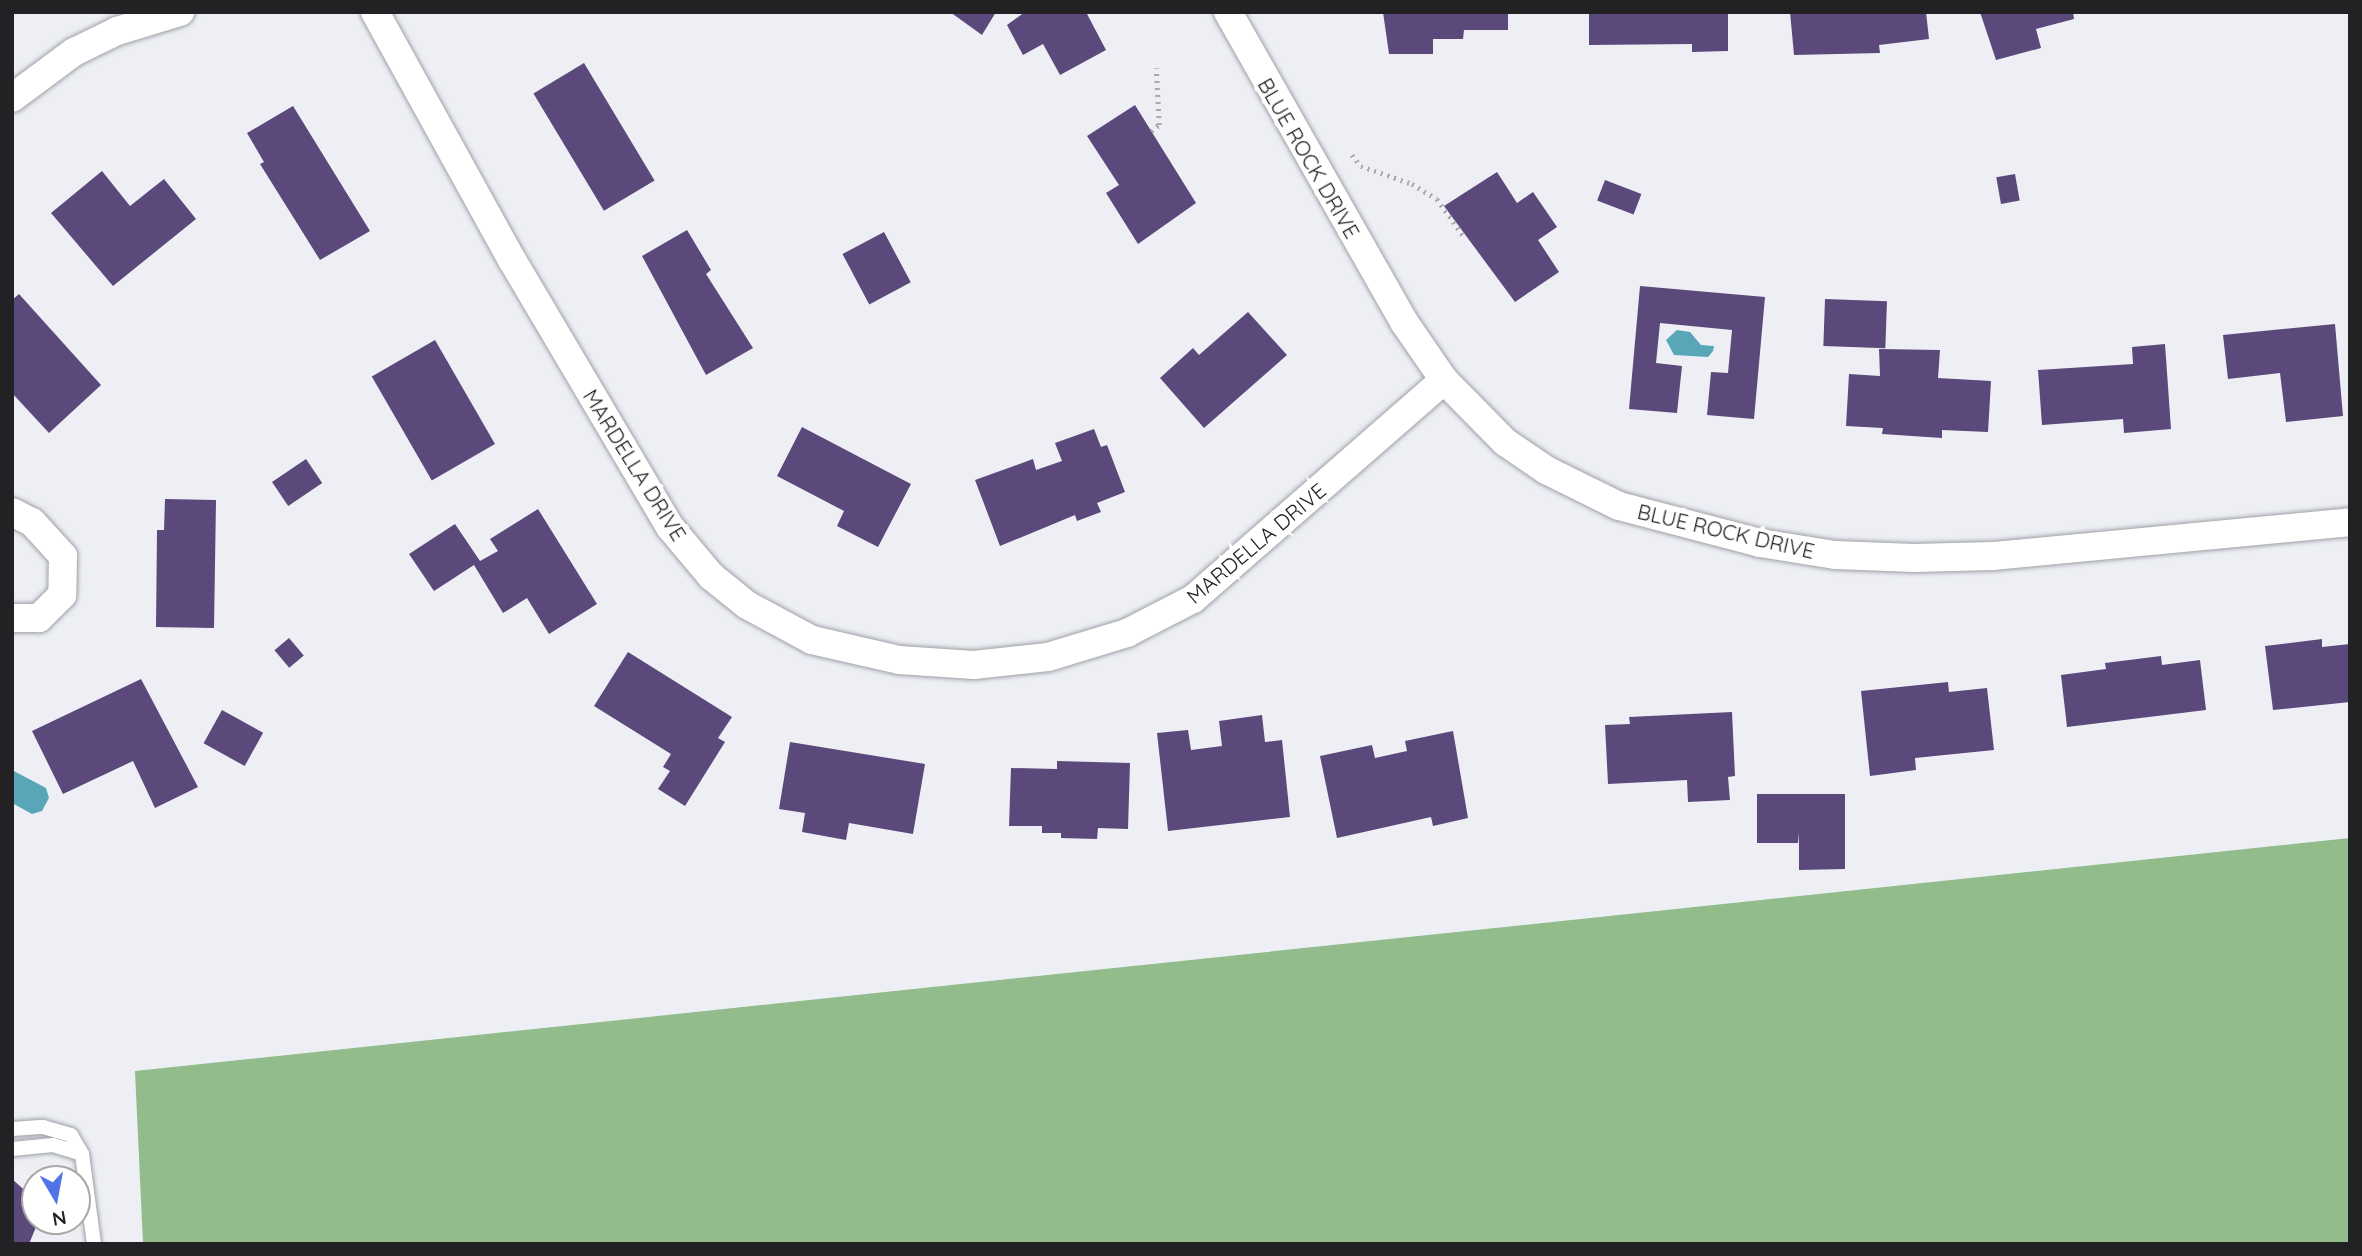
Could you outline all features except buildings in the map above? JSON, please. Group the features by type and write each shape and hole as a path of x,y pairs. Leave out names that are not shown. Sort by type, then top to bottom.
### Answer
{"street":[{"path":"12,98 74,52 117,31 180,12"},
{"name":"MARDELLA DRIVE","path":"375,12 512,260 670,527 711,576 747,606 812,640 899,660 974,665 1048,657 1127,633 1193,600 1444,380"},
{"name":"BLUE ROCK DRIVE","path":"1228,12 1404,322 1444,380 1505,442 1546,470 1619,506 1711,532 1835,555 1993,556 2350,522"},
{"path":"12,512 32,522 63,556 62,595 39,618 12,618"}],"lane":[{"path":"12,1129 43,1127 71,1135 82,1154 94,1244"},
{"path":"12,1149 53,1145 82,1154"}],"path":[{"path":"1151,131 1158,125 1156,68"},
{"path":"1352,155 1361,166 1412,184 1437,200 1465,238"}],"green space":[{"path":"2350,838 2350,1244 143,1244 135,1071"}],"water":[{"path":"1677,330 1690,332 1701,345 1714,346 1713,351 1708,357 1674,355 1666,340"},
{"path":"12,770 46,788 49,798 42,811 32,814 12,803"}]}
